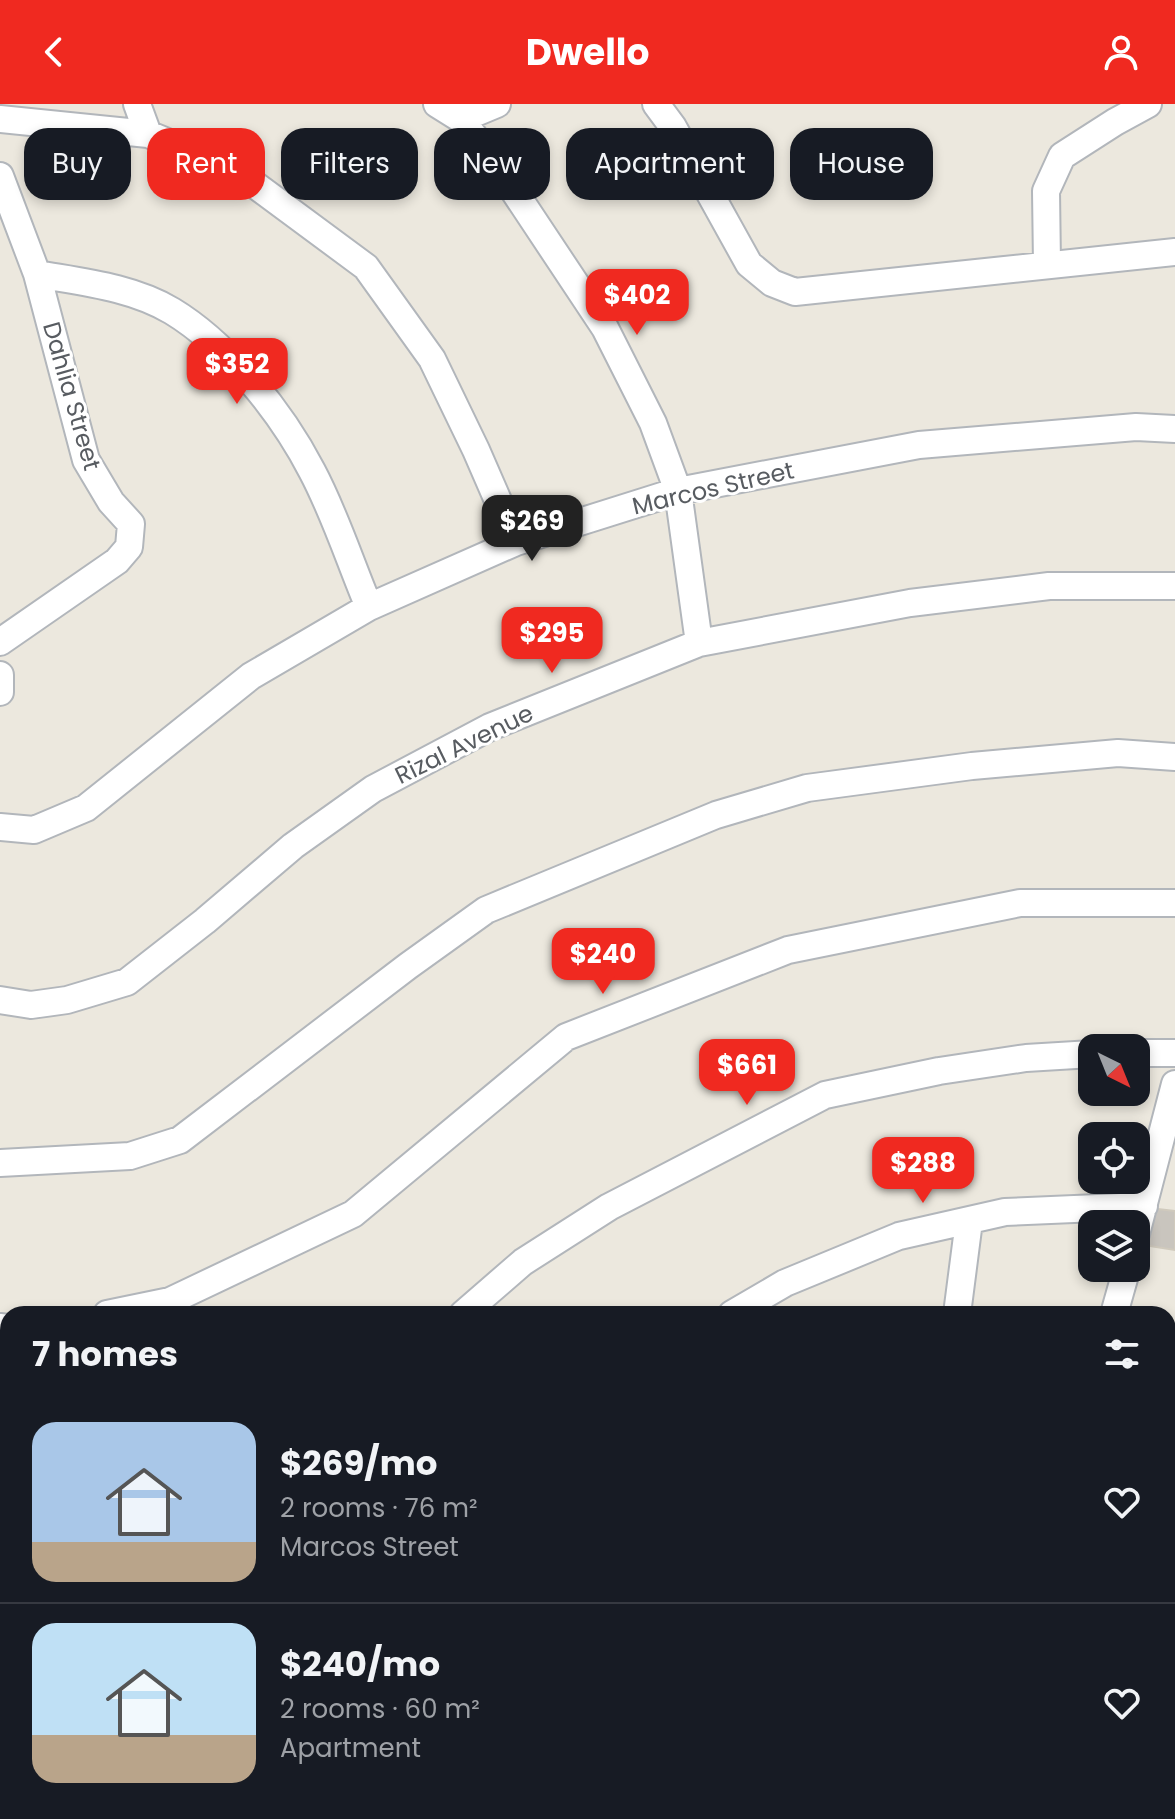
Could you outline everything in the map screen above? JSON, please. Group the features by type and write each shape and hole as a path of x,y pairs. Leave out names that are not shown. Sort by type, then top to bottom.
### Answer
{"street":[{"path":"137,104 147,131"},
{"path":"437,104 461,119 504,176 605,328 653,423 678,491 699,643"},
{"path":"461,119 497,104"},
{"path":"656,104 673,127 749,264 772,283 795,292 1175,252"},
{"path":"1047,264 1046,191 1062,156 1148,104"},
{"path":"0,119 147,134"},
{"name":"Dahlia Street","path":"0,176 37,274 86,460 111,502 131,524 129,547 117,561 0,642"},
{"path":"265,192 366,267 432,359 516,542"},
{"path":"37,274 114,287 171,310 218,347 272,408 312,471 369,607"},
{"name":"Marcos Street","path":"0,827 34,830 86,808 251,676 369,607 516,542 678,491 919,445 1136,427 1175,429"},
{"name":"Rizal Avenue","path":"0,1000 31,1005 67,1000 127,982 293,846 373,789 490,727 699,643 910,603 1033,588 1175,586"},
{"path":"0,675 0,692"},
{"path":"0,1163 130,1156 180,1140 486,910 716,815 807,788 972,766 1118,753 1175,757"},
{"path":"146,1306 170,1301 353,1214 566,1037 788,950 1020,903 1175,903"},
{"path":"1150,1053 1175,1053"},
{"path":"472,1306 523,1262 609,1207 825,1095 939,1071 1026,1058 1078,1055"},
{"path":"1143,1210 1175,1084"},
{"path":"746,1306 785,1283 899,1236 1005,1212 1144,1206"},
{"path":"958,1306 969,1221"},
{"path":"1116,1306 1123,1282"}],"building":[{"path":"1148,1210 1175,1211 1175,1250 1150,1246"}]}
